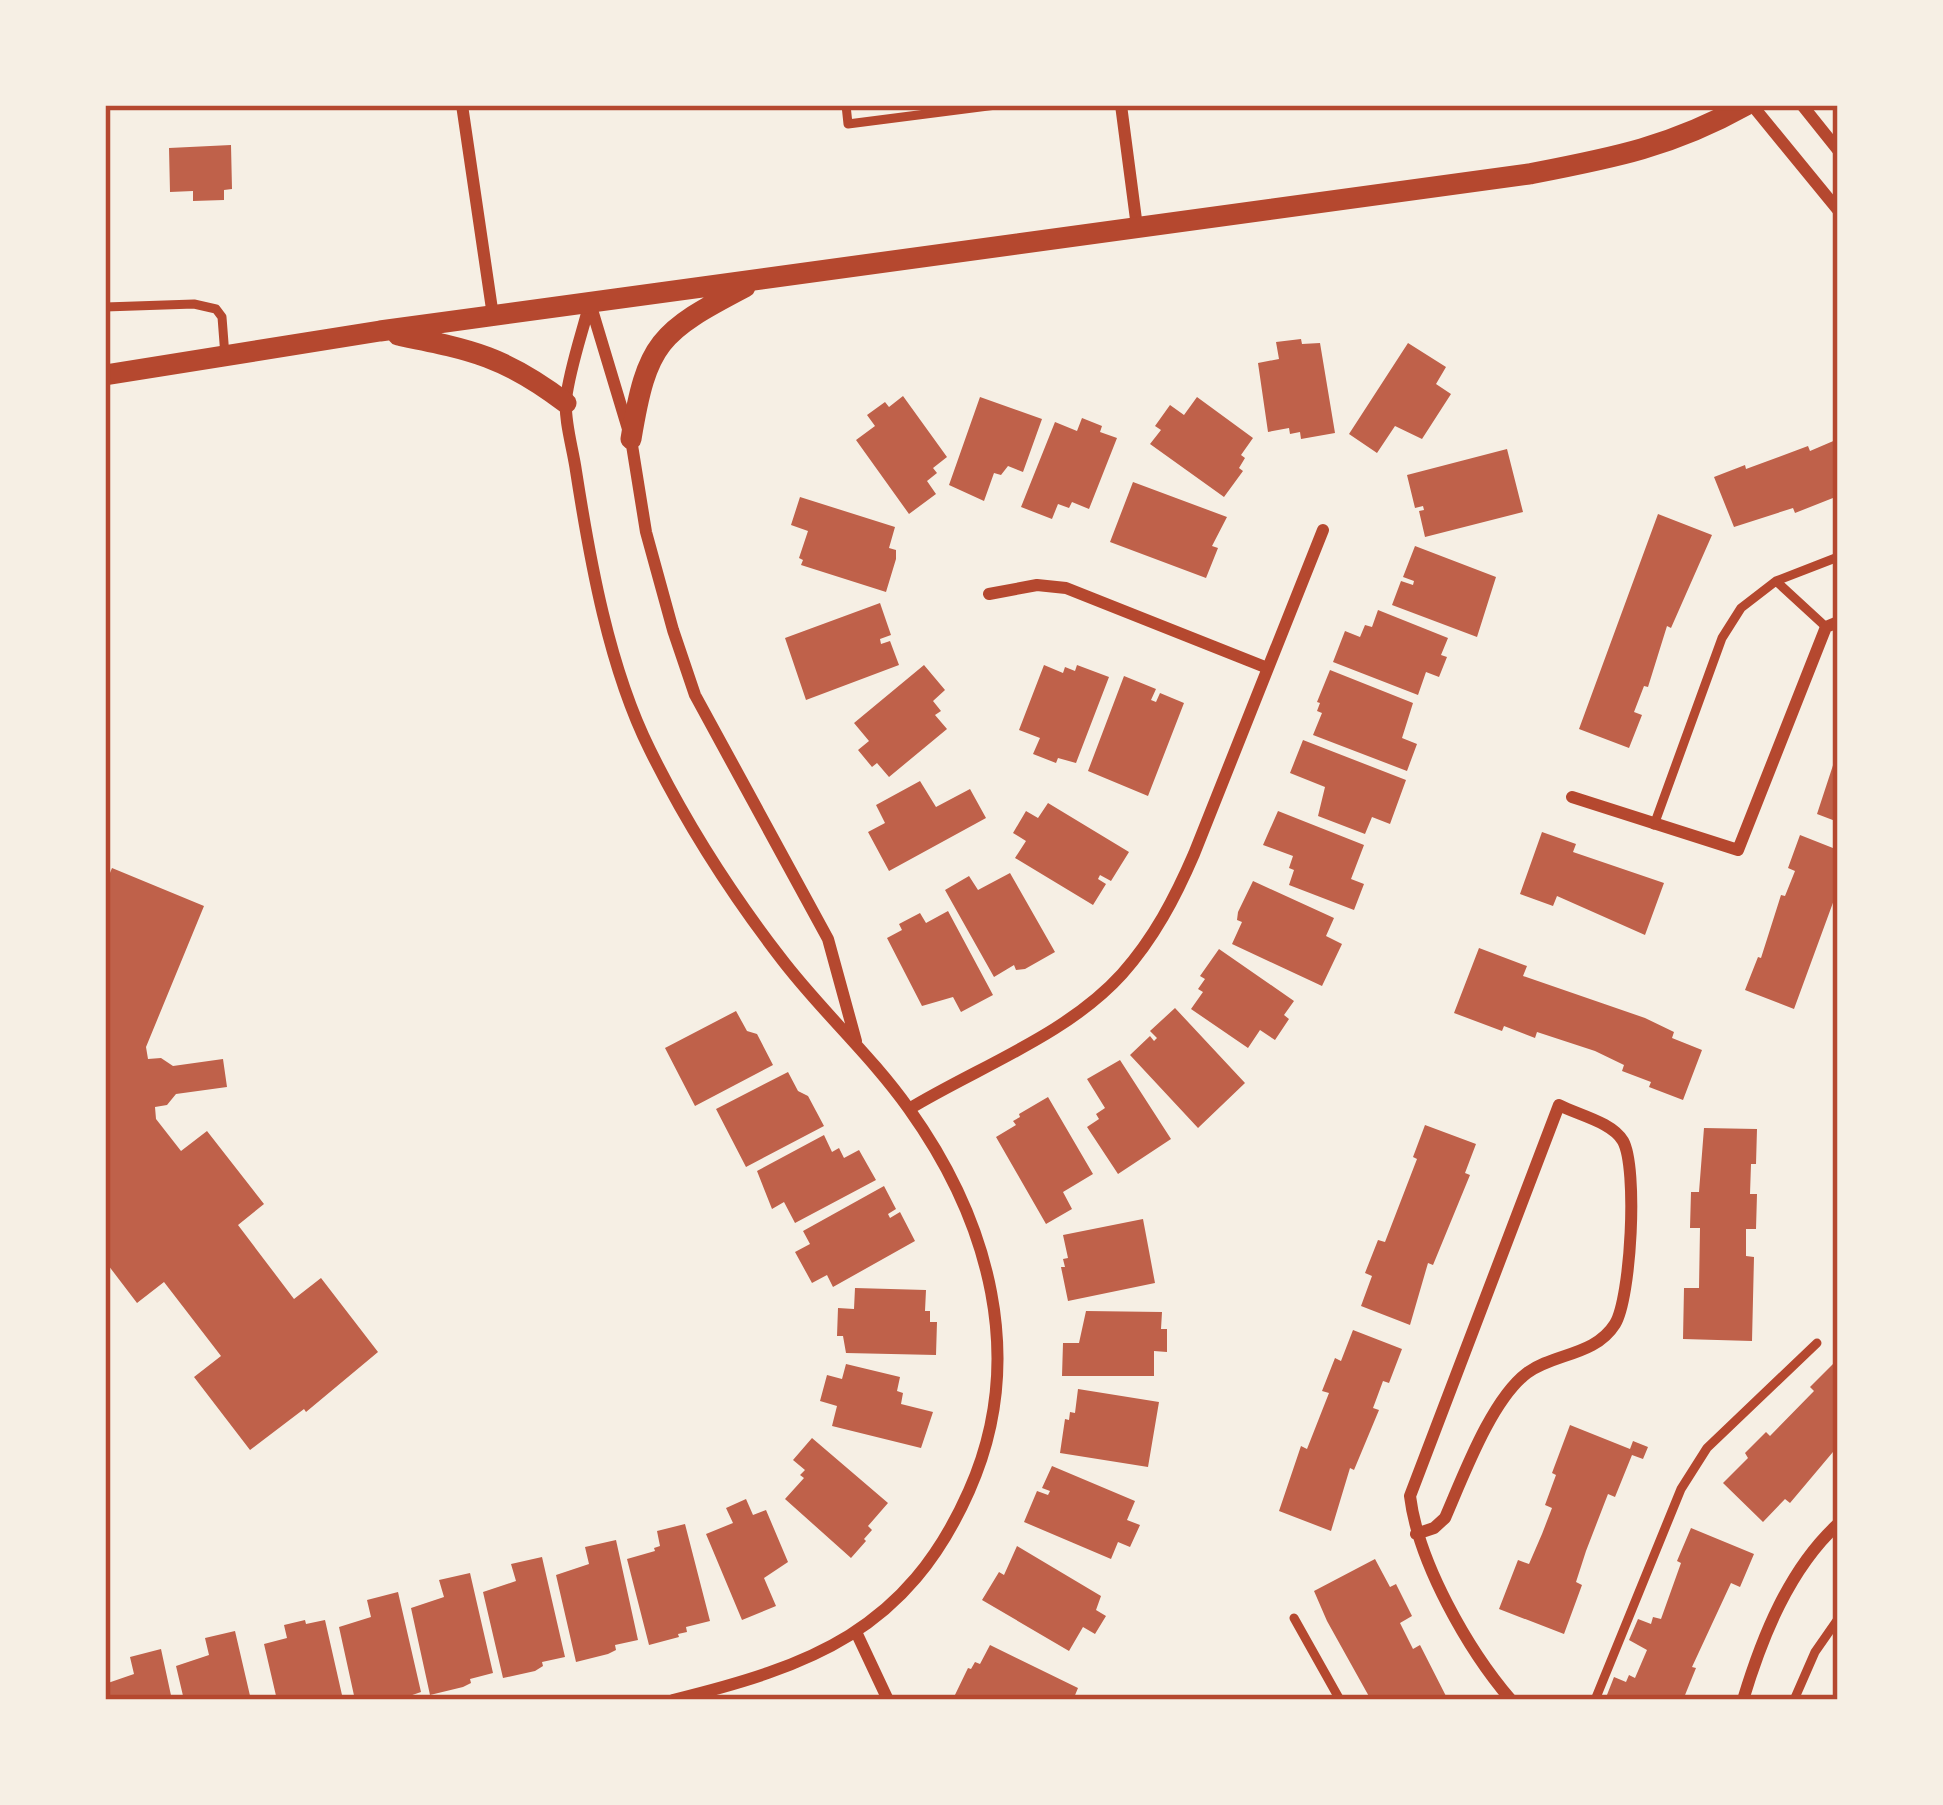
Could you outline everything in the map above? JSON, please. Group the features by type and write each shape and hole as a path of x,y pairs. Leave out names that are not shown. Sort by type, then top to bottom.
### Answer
{"street":[{"path":"462,105 493,316"},
{"path":"1121,105 1137,227"},
{"path":"105,375 380,331 1506,177 1593,162 1698,132 1749,105 1838,210"},
{"path":"1802,105 1838,150"},
{"path":"631,439 640,381 662,344 700,310 757,281"},
{"path":"590,302 566,403 601,612 647,744 695,834 744,906 814,1000 909,1109 966,1204 980,1242 999,1327 989,1438 957,1519 911,1584 857,1634 782,1671 673,1700"},
{"path":"590,302 631,439 646,532 695,695 828,940 856,1043"},
{"path":"380,331 482,352 530,376 566,403"},
{"path":"909,1109 1052,1029 1120,977 1174,901 1323,530"},
{"path":"989,594 1037,585 1066,588 1265,667"},
{"path":"1572,797 1738,850 1832,625"},
{"path":"1417,1534 1445,1518 1488,1423 1526,1374 1594,1345 1615,1325 1624,1296 1631,1225 1628,1156 1621,1137 1609,1127 1559,1105 1410,1496 1417,1534 1471,1644 1511,1700"},
{"path":"1743,1700 1768,1628 1791,1582 1838,1524"},
{"path":"857,1634 888,1700"}],"lane":[{"path":"845,105 848,124 996,105"},
{"path":"105,307 194,304 216,309 222,317 225,356"},
{"path":"1654,825 1722,638 1741,608 1777,581 1838,557"},
{"path":"1777,581 1832,625"},
{"path":"1594,1700 1681,1489 1707,1448 1817,1343"},
{"path":"1294,1618 1340,1700"},
{"path":"1794,1700 1815,1652 1838,1619"}],"building":[{"path":"231,145 232,189 224,190 224,200 193,201 193,191 170,192 169,148"},
{"path":"1301,339 1302,344 1320,343 1335,433 1301,439 1300,432 1290,434 1289,428 1268,432 1258,363 1279,359 1276,342"},
{"path":"1408,343 1446,367 1436,384 1451,394 1422,439 1395,426 1377,453 1349,434"},
{"path":"903,396 947,457 933,468 937,473 927,481 936,494 909,514 856,440 875,426 867,415"},
{"path":"980,397 1042,419 1023,472 1008,466 1001,475 994,473 984,501 949,485"},
{"path":"1197,397 1253,438 1241,455 1243,471 1224,497 1150,444 1161,430 1155,426 1170,405 1184,415"},
{"path":"1082,418 1117,438 1089,509 1072,502 1069,508 1058,504 1052,519 1021,507 1055,422 1077,431"},
{"path":"1838,439 1838,496 1795,513 1793,508 1734,527 1714,477"},
{"path":"1507,449 1523,512 1425,537 1419,511 1423,506 1415,508 1407,475"},
{"path":"1133,482 1227,517 1212,546 1218,548 1206,578 1110,542"},
{"path":"800,497 895,527 889,548 896,550 896,559 886,592 801,565 808,531 791,525"},
{"path":"1658,514 1712,535 1671,628 1667,626 1648,687 1644,686 1634,712 1642,715 1629,748 1579,729"},
{"path":"1415,546 1496,577 1477,637 1392,605 1401,581 1413,585 1414,581 1403,577"},
{"path":"880,603 891,635 880,639 881,644 890,641 899,665 806,700 785,638"},
{"path":"1378,610 1448,638 1439,677 1426,672 1418,695 1333,662 1345,631 1360,637 1365,625 1372,627"},
{"path":"924,665 945,690 933,701 941,711 935,715 947,729 889,777 877,763 872,767 858,750 869,741 854,723"},
{"path":"1044,665 1063,673 1065,667 1075,671 1077,665 1109,677 1076,763 1058,758 1056,763 1033,754 1040,738 1019,730"},
{"path":"1330,670 1413,703 1402,738 1417,744 1407,771 1313,735 1322,713 1317,711 1317,702"},
{"path":"1124,676 1156,689 1151,700 1156,702 1160,693 1184,703 1148,796 1088,771"},
{"path":"1303,740 1406,780 1390,824 1372,817 1365,834 1318,816 1325,787 1290,773"},
{"path":"1838,750 1838,822 1817,814"},
{"path":"920,781 936,807 970,789 986,818 889,871 868,832 885,823 876,805"},
{"path":"1048,803 1129,852 1111,881 1100,875 1098,879 1106,884 1093,905 1015,858 1026,841 1013,833 1026,811 1038,818"},
{"path":"1278,811 1364,845 1351,879 1364,884 1354,910 1289,885 1293,856 1263,845"},
{"path":"1542,832 1576,844 1573,852 1664,883 1645,935 1557,896 1553,906 1520,894"},
{"path":"1800,835 1838,850 1838,889 1794,1009 1745,990 1761,958 1781,895 1785,896 1795,871 1788,868"},
{"path":"112,868 204,906 146,1047 148,1059 161,1058 173,1066 223,1059 227,1087 176,1094 167,1105 155,1107 156,1119 181,1151 207,1131 264,1204 238,1225 294,1299 321,1278 378,1352 306,1412 304,1409 250,1450 194,1377 221,1356 164,1282 137,1303 105,1261 105,885"},
{"path":"1010,873 1055,952 1025,969 1016,970 1014,965 994,977 945,890 969,876 978,890"},
{"path":"1253,881 1334,918 1326,936 1342,944 1322,986 1232,944 1242,922 1237,920 1238,912"},
{"path":"948,911 993,995 961,1012 953,997 922,1006 887,938 902,930 899,924 920,913 926,923"},
{"path":"1479,948 1527,966 1523,976 1645,1018 1674,1032 1672,1038 1702,1050 1683,1100 1649,1087 1651,1082 1622,1071 1624,1065 1595,1051 1537,1032 1535,1038 1504,1026 1502,1031 1454,1013"},
{"path":"1219,949 1294,1001 1275,1040 1260,1030 1248,1048 1191,1009 1203,992 1198,989 1205,979 1200,976"},
{"path":"1175,1008 1245,1083 1198,1128 1130,1055 1150,1036 1154,1041 1157,1038 1150,1031"},
{"path":"736,1011 747,1031 757,1034 773,1065 695,1106 665,1048"},
{"path":"1120,1060 1171,1139 1118,1174 1087,1127 1105,1108 1087,1079"},
{"path":"788,1072 824,1126 746,1167 716,1109"},
{"path":"1048,1097 1093,1174 1063,1192 1072,1209 1046,1224 996,1137 1016,1125 1013,1121 1019,1114"},
{"path":"1425,1125 1476,1144 1465,1173 1470,1175 1433,1265 1428,1263 1410,1325 1361,1306 1372,1276 1365,1273 1378,1240 1385,1242"},
{"path":"1704,1128 1757,1129 1750,1194 1757,1194 1756,1229 1746,1229 1746,1256 1754,1257 1752,1341 1683,1339 1684,1288 1699,1288 1700,1228 1690,1228 1691,1192 1699,1192"},
{"path":"824,1135 832,1152 839,1148 844,1158 859,1150 876,1180 795,1223 784,1202 772,1209 757,1171"},
{"path":"884,1186 896,1209 888,1214 890,1218 900,1212 915,1241 833,1287 827,1275 812,1283 795,1252 810,1244 803,1231"},
{"path":"1143,1219 1155,1283 1068,1301 1061,1267 1068,1258 1063,1235"},
{"path":"855,1288 926,1290 925,1311 930,1311 930,1322 937,1322 936,1355 846,1353 843,1336 837,1336 838,1308 854,1309"},
{"path":"1086,1311 1162,1312 1167,1352 1154,1351 1154,1376 1062,1376 1063,1343 1079,1343"},
{"path":"1353,1330 1402,1349 1389,1383 1383,1381 1373,1408 1379,1410 1354,1470 1350,1468 1331,1531 1279,1511 1301,1446 1307,1449 1329,1393 1322,1391 1335,1358 1341,1361"},
{"path":"1835,1362 1838,1446 1790,1503 1785,1499 1763,1522 1723,1483 1748,1458 1745,1453 1766,1432 1770,1436 1814,1391 1810,1387"},
{"path":"846,1364 900,1377 901,1404 933,1412 921,1448 832,1426 837,1406 820,1401 827,1375 842,1379"},
{"path":"1078,1389 1159,1402 1148,1467 1060,1453 1065,1419 1075,1413"},
{"path":"1570,1425 1630,1449 1633,1441 1648,1447 1643,1459 1632,1455 1615,1497 1608,1494 1576,1582 1582,1585 1564,1634 1499,1609 1518,1560 1529,1564 1542,1534 1552,1508 1545,1505 1556,1475 1552,1473"},
{"path":"812,1438 888,1503 868,1526 872,1530 851,1558 785,1499 804,1478 800,1475 805,1470 793,1460"},
{"path":"1052,1466 1135,1501 1127,1520 1140,1525 1130,1547 1118,1542 1111,1559 1024,1522 1037,1491 1048,1495 1050,1491 1042,1488"},
{"path":"746,1499 753,1515 766,1510 788,1562 764,1578 776,1606 742,1620 706,1534 733,1523 726,1508"},
{"path":"685,1524 710,1621 649,1645 627,1559 655,1551 660,1546 657,1531"},
{"path":"1691,1528 1754,1554 1740,1587 1731,1583 1692,1667 1696,1668 1683,1700 1605,1700 1614,1677 1626,1682 1629,1675 1635,1678 1647,1650 1629,1640 1638,1619 1651,1624 1653,1617 1661,1619"},
{"path":"616,1540 638,1640 576,1662 556,1575 589,1564 585,1547"},
{"path":"1017,1546 1101,1596 1096,1610 1106,1616 1095,1634 1083,1627 1069,1651 982,1600 999,1572 1004,1575"},
{"path":"542,1557 565,1657 542,1662 535,1671 503,1678 483,1592 516,1581 511,1564"},
{"path":"1375,1559 1390,1587 1396,1584 1412,1616 1400,1623 1413,1649 1420,1645 1448,1700 1371,1700 1327,1621 1314,1591"},
{"path":"470,1573 493,1673 430,1695 411,1608 444,1597 439,1580"},
{"path":"398,1592 421,1692 398,1700 355,1700 339,1627 371,1617 367,1600"},
{"path":"305,1620 306,1624 325,1620 342,1695 324,1700 277,1700 264,1644 287,1638 284,1625"},
{"path":"235,1631 251,1700 184,1700 176,1666 209,1655 205,1638"},
{"path":"990,1645 1078,1688 1073,1700 953,1699 968,1668 980,1664"},
{"path":"161,1649 172,1700 105,1700 105,1684 134,1674 130,1657"}]}
